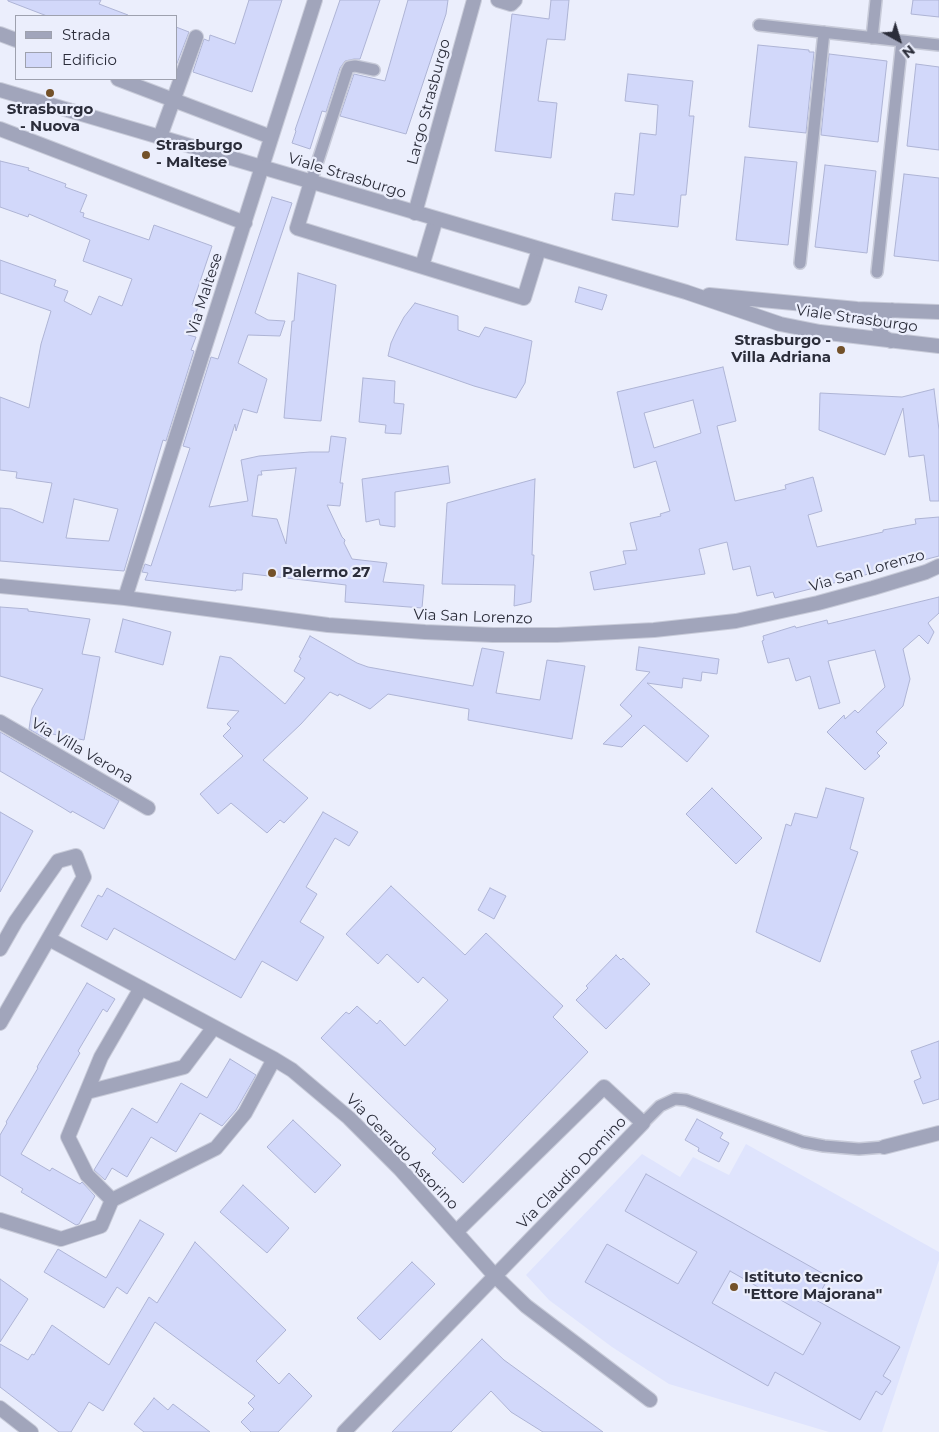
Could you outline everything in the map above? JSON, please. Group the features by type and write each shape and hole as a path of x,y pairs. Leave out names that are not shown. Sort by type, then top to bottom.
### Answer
{"street":[{"name":"Via Maltese","path":"125,598 315,0"},
{"name":"Largo Strasburgo","path":"415,213 474,0"},
{"path":"498,0 510,4 515,0"},
{"path":"0,34 15,40"},
{"path":"160,137 196,37"},
{"path":"121,80 271,137"},
{"name":"Viale Strasburgo","path":"0,90 686,292 780,324 820,332 939,346"},
{"path":"0,130 245,223"},
{"path":"311,182 297,228 524,298 539,249"},
{"path":"422,266 436,219"},
{"name":"Viale Strasburgo","path":"686,292 857,309 939,312"},
{"path":"891,341 884,337 879,325 885,313 892,310"},
{"name":"Via San Lorenzo","path":"0,586 125,598 328,625 493,635 605,634 702,625 772,614 873,588 926,572 939,566"},
{"name":"Via Villa Verona","path":"0,722 148,808"},
{"path":"0,949 16,921 58,861 76,856 84,877 0,1023"},
{"name":"Via Gerardo Astorino","path":"49,939 292,1070 349,1118 400,1169 495,1276 526,1306 650,1400"},
{"path":"112,1200 87,1175 68,1137 101,1058 141,988"},
{"path":"87,1092 184,1067 214,1027"},
{"path":"0,1220 61,1239 101,1226 112,1200 216,1148 245,1113 274,1059"},
{"name":"Via Claudio Domino","path":"344,1432 643,1123 604,1087 456,1231"},
{"path":"884,1147 939,1133"},
{"path":"0,1408 31,1432"}],"lane":[{"path":"872,38 876,0"},
{"path":"759,25 939,45"},
{"path":"800,263 824,32"},
{"path":"877,272 902,41"},
{"path":"311,182 346,71 350,67 356,66 374,70"},
{"path":"643,1123 660,1106 675,1099 686,1100 804,1142 859,1149 884,1147"}],"shaded area":[{"name":"Istituto tecnico \"Ettore Majorana\"","path":"746,1144 939,1252 939,1260 882,1432 829,1432 669,1384 612,1347 549,1300 526,1275 642,1154 680,1177 693,1157 729,1175"}],"building":[{"path":"101,0 99,4 128,15 44,15 8,1"},
{"path":"249,0 282,0 252,92 193,72 204,39 209,41 210,35 235,44"},
{"path":"340,0 380,0 360,59 345,61 340,68 326,112 322,111 310,149 292,143"},
{"path":"408,0 448,0 446,14 406,134 340,116 354,74 385,81"},
{"path":"551,0 569,0 565,40 547,39 538,101 557,103 551,158 495,151 512,14 549,19"},
{"path":"913,0 939,0 939,17 911,14"},
{"path":"178,28 189,32 178,61"},
{"path":"758,45 814,52 806,133 749,127"},
{"path":"829,54 887,61 878,142 821,135"},
{"path":"916,64 939,67 939,150 907,146"},
{"path":"628,74 693,81 689,116 694,116 686,195 681,195 678,227 612,220 615,193 634,195 640,133 656,135 658,105 625,101"},
{"path":"745,157 797,162 788,245 736,240"},
{"path":"0,161 29,168 28,170 66,184 65,187 87,195 80,212 84,213 83,217 149,240 154,225 212,246 192,305 198,307 188,335 196,337 191,350 194,351 166,441 163,440 124,571 0,561 0,508 11,509 43,523 52,483 16,478 17,472 0,470 0,397 29,408 41,344 51,311 0,293 0,260 56,280 54,286 68,291 64,301 91,315 99,296 122,306 132,279 83,261 90,240 29,214 28,217 0,207","holes":["74,499 118,509 109,541 66,538"]},
{"path":"825,165 876,171 867,253 815,247"},
{"path":"904,174 939,178 939,261 894,256"},
{"path":"272,197 292,203 255,313 268,320 285,321 280,336 248,335 238,363 267,379 257,413 243,409 236,431 235,424 209,507 248,501 241,460 259,456 329,452 331,436 346,438 340,483 343,483 340,506 327,505 345,540 344,543 352,559 387,563 383,582 424,585 422,608 345,602 346,585 243,573 242,590 236,591 145,580 148,573 142,572 145,564 151,566 190,448 183,446 211,357 218,359","holes":["296,468 286,544 277,519 252,516 258,475 262,475 261,471"]},
{"path":"298,273 336,285 321,421 284,418"},
{"path":"579,287 607,295 602,310 575,302"},
{"path":"415,303 458,316 458,330 479,337 485,327 532,341 525,383 516,398 474,386 388,356 396,332 404,317"},
{"path":"723,367 736,421 717,426 735,501 786,489 785,485 813,477 822,511 808,515 817,547 883,532 883,530 916,524 915,519 939,517 939,556 775,598 773,592 757,596 750,566 733,570 727,542 699,549 705,574 594,590 590,572 626,564 623,551 637,550 630,523 661,516 660,514 670,511 656,461 634,468 617,392","holes":["693,400 701,433 654,448 644,413"]},
{"path":"363,378 395,381 394,403 404,404 401,434 385,433 386,425 359,422"},
{"path":"934,389 939,430 939,501 930,501 924,455 909,457 903,408 885,455 819,430 820,393 902,397"},
{"path":"448,466 450,483 395,492 395,527 380,525 379,519 366,522 362,479"},
{"path":"535,479 531,602 514,606 515,585 442,584 447,503"},
{"path":"939,597 939,613 928,623 934,632 928,644 919,635 903,649 910,679 903,706 876,732 887,743 877,753 880,756 865,770 827,732 844,715 845,719 855,710 858,713 885,687 875,650 828,661 840,703 819,709 810,676 796,681 789,658 768,663 762,641 764,640 763,636 795,626 796,628 827,620 828,624"},
{"path":"0,607 28,609 28,611 90,619 82,654 100,657 84,740 47,733 46,739 29,729 32,709 43,689 0,676"},
{"path":"123,619 171,632 163,665 115,652"},
{"path":"310,636 357,663 368,667 473,686 482,648 504,652 496,693 540,700 547,660 585,666 572,739 468,720 469,709 388,694 370,709 339,694 338,696 330,692 301,724 263,760 308,798 284,823 280,820 267,833 231,803 218,814 200,794 243,756 223,736 231,728 227,724 239,711 207,708 220,656 231,658 285,704 305,678 294,671"},
{"path":"639,647 719,659 717,674 702,672 701,681 683,678 682,688 647,683 709,736 687,762 644,725 622,747 603,744 632,716 620,705 650,672 636,670"},
{"path":"0,732 119,801 104,829 72,811 71,813 0,771"},
{"path":"712,788 762,838 736,864 686,814"},
{"path":"826,788 864,798 850,849 858,852 820,962 756,932 786,824 791,826 795,813 817,818"},
{"path":"0,812 33,831 0,892"},
{"path":"323,812 358,832 349,846 335,838 306,887 317,894 300,922 324,937 297,981 262,961 241,998 114,928 107,940 81,926 98,895 102,897 107,888 235,960"},
{"path":"391,886 465,955 486,933 563,1006 553,1017 588,1052 463,1183 432,1153 436,1149 321,1038 346,1012 349,1014 357,1006 377,1024 380,1020 405,1046 448,1000 423,977 418,983 387,954 378,964 346,934"},
{"path":"490,888 506,896 494,919 478,910"},
{"path":"616,955 621,960 623,958 650,984 606,1029 576,1000 588,988 586,986"},
{"path":"87,983 115,999 107,1012 103,1009 78,1051 80,1053 21,1154 50,1171 52,1168 80,1184 82,1182 95,1196 79,1224 76,1225 21,1192 23,1189 0,1175 0,1135 37,1067"},
{"path":"939,1041 939,1099 923,1104 914,1081 921,1078 911,1051"},
{"path":"230,1059 256,1075 236,1110 222,1126 200,1113 176,1152 151,1137 127,1177 112,1168 105,1180 94,1170 132,1108 157,1123 181,1083 207,1098"},
{"path":"697,1119 723,1133 720,1138 729,1143 719,1162 698,1151 699,1148 685,1140"},
{"path":"293,1120 341,1165 315,1193 267,1147"},
{"path":"646,1174 829,1277 816,1300 900,1347 883,1376 891,1381 882,1395 876,1391 860,1420 775,1372 768,1386 585,1282 607,1244 678,1284 697,1252 625,1211","holes":["730,1271 821,1323 803,1355 712,1303"]},
{"path":"243,1185 289,1228 267,1253 220,1212"},
{"path":"140,1220 164,1234 127,1294 117,1287 104,1308 44,1272 58,1249 106,1278"},
{"path":"195,1242 286,1330 256,1361 279,1384 289,1373 312,1396 278,1432 251,1432 241,1422 254,1409 248,1403 255,1396 155,1322 103,1411 89,1402 71,1432 59,1432 0,1387 0,1344 28,1360 32,1354 34,1355 52,1325 109,1365 149,1297 157,1303"},
{"path":"412,1262 435,1284 380,1340 357,1318"},
{"path":"0,1279 28,1299 0,1342"},
{"path":"482,1339 504,1360 603,1432 543,1432 511,1412 491,1391 451,1432 392,1432"},
{"path":"154,1398 168,1410 173,1404 210,1432 144,1432 134,1424"}],"place":[{"name":"Strasburgo - Nuova","path":"50,93"},
{"name":"Strasburgo - Maltese","path":"146,155"},
{"name":"Strasburgo - Villa Adriana","path":"841,350"},
{"name":"Palermo 27","path":"272,573"},
{"name":"Istituto tecnico \"Ettore Majorana\"","path":"734,1287"}]}
